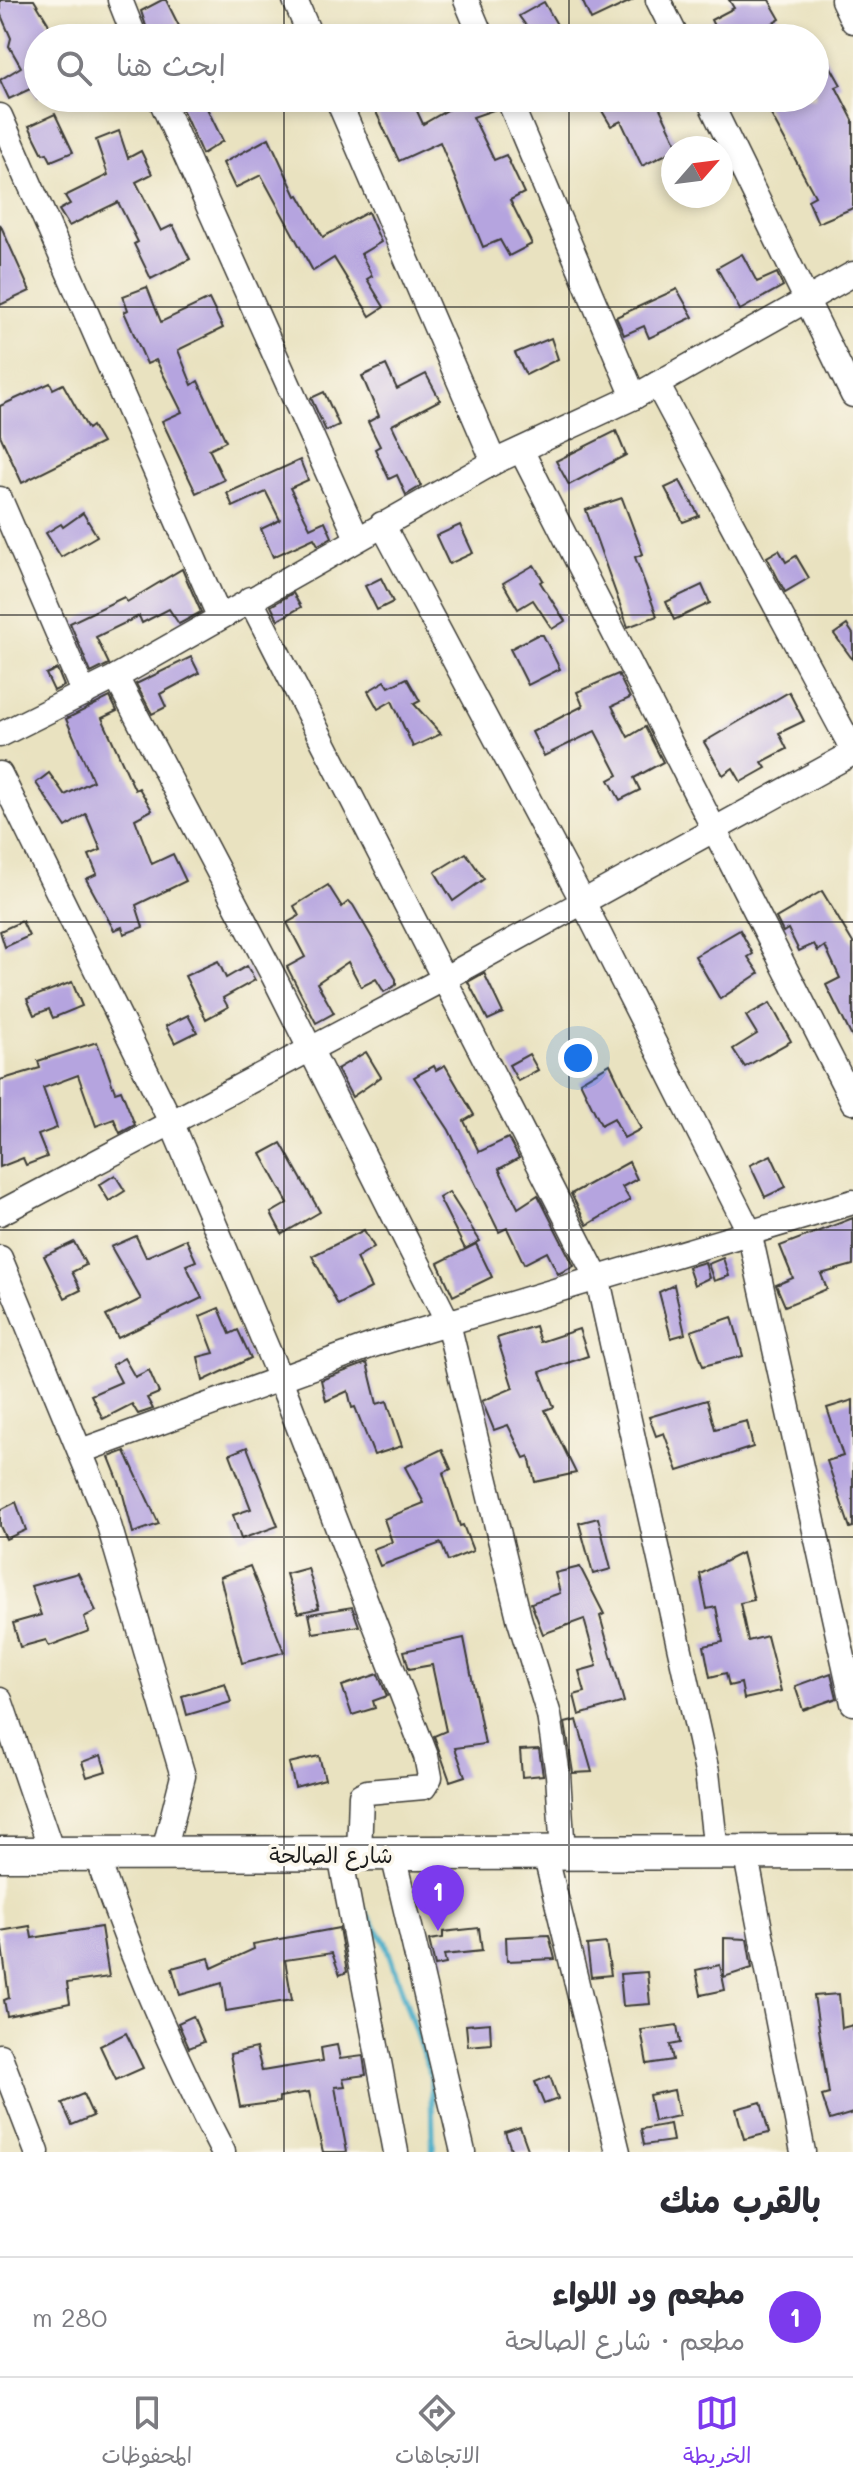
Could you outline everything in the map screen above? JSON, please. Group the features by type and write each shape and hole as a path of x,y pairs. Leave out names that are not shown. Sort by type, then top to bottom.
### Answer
{"main road":[{"name":"شارع الصالحة","path":"0,1854 853,1852"}],"street":[{"path":"120,0 129,24"},
{"path":"295,0 305,24"},
{"path":"466,0 476,24"},
{"path":"658,0 670,24"},
{"path":"843,0 853,21"},
{"path":"166,112 357,538"},
{"path":"343,112 494,462"},
{"path":"514,112 634,397"},
{"path":"715,112 853,395"},
{"path":"0,116 219,616"},
{"path":"0,735 116,677 494,462 634,397 853,274"},
{"path":"0,1213 447,977 853,752 657,384"},
{"path":"521,450 853,1102"},
{"path":"0,499 84,694"},
{"path":"382,524 582,900 749,1231 853,1703"},
{"path":"250,599 447,977 598,1280 707,1772 730,1852 803,2152"},
{"path":"116,677 310,1049 448,1323 519,1618 549,1715 558,1775 554,1853 618,2152"},
{"path":"0,774 172,1124 280,1379 396,1672 430,1777 424,1787 361,1795 349,1855 396,2152"},
{"path":"81,1451 373,1345 853,1202"},
{"path":"0,1258 106,1515 183,1776 163,1855"},
{"path":"0,1700 53,1855"},
{"path":"96,1854 130,1954 182,2072 223,2152"},
{"path":"393,1855 463,2152"},
{"path":"0,2056 37,2152"}],"building":[{"path":"0,0 34,0 48,24 24,24 24,92 9,99 0,80 21,67 9,46 11,38 0,13"},
{"path":"166,0 178,24 145,24 141,11"},
{"path":"582,0 633,0 591,20"},
{"path":"729,0 769,0 780,19 771,24 713,24 711,20 734,8"},
{"path":"544,2 557,24 525,24 519,16"},
{"path":"829,64 841,85 836,87 853,120 853,208 818,223 808,200 815,196 770,112 829,112"},
{"path":"183,112 209,112 223,141 202,154"},
{"path":"376,112 417,112 423,124 444,112 487,112 473,117 494,160 506,155 524,193 510,200 532,244 509,256 500,240 483,247 440,142 399,161"},
{"path":"603,112 662,112 673,136 661,136 661,157 642,166 621,121 611,126"},
{"path":"55,114 73,152 51,161 47,153 43,154 29,126"},
{"path":"119,131 128,158 141,151 152,174 136,182 161,231 173,225 190,259 151,279 134,244 138,242 118,202 69,226 59,210 70,204 65,196 108,175 96,140"},
{"path":"269,138 296,196 299,195 323,237 368,212 381,242 361,254 372,276 367,279 384,307 370,316 334,258 313,271 261,175 235,188 223,163"},
{"path":"0,224 30,291 0,305"},
{"path":"742,254 757,282 777,273 783,286 740,310 717,268"},
{"path":"147,287 161,322 209,299 223,328 178,350 192,385 198,381 226,441 209,449 224,480 196,493 162,421 182,412 156,360 147,364 124,312 128,310 123,296"},
{"path":"677,289 693,317 649,338 644,326 624,335 616,317"},
{"path":"551,338 558,359 526,375 515,353"},
{"path":"386,365 397,389 426,374 440,400 392,425 421,486 406,495 397,475 389,479 375,449 380,446 368,422 379,416 362,376"},
{"path":"50,383 53,389 63,384 88,429 92,426 102,443 22,483 0,435 0,406"},
{"path":"324,392 339,425 326,431 311,398"},
{"path":"616,431 626,455 569,485 556,461"},
{"path":"300,460 308,480 290,488 310,528 325,521 332,537 318,545 314,538 273,557 261,529 280,520 266,492 233,507 227,493"},
{"path":"680,481 699,516 683,522 665,488"},
{"path":"622,498 643,554 635,557 657,616 628,627 586,510"},
{"path":"83,513 97,536 61,557 46,533 61,524 63,527"},
{"path":"460,525 473,553 449,564 436,536"},
{"path":"779,550 786,562 796,556 809,578 785,592 767,557"},
{"path":"534,565 543,580 540,582 565,621 552,629 533,600 518,609 503,583"},
{"path":"182,569 201,612 179,624 169,609 142,623 139,616 96,637 109,664 91,673 70,623 124,597 127,602"},
{"path":"381,578 393,602 377,610 365,586"},
{"path":"702,585 710,603 674,620 666,602"},
{"path":"293,593 301,607 278,620 271,606"},
{"path":"847,625 853,634 853,660 834,634"},
{"path":"543,635 560,669 528,685 510,649"},
{"path":"191,657 199,673 160,694 166,707 152,714 136,684"},
{"path":"57,669 64,686 54,691 46,674"},
{"path":"618,674 630,698 612,706 628,737 645,727 663,762 634,778 640,790 620,800 609,780 618,775 595,731 544,756 532,732 583,706 577,692"},
{"path":"407,678 420,701 414,704 441,734 413,747 392,701 378,709 368,691 385,681 389,687"},
{"path":"789,692 804,721 779,733 787,749 762,762 766,768 741,782 733,768 723,775 704,742"},
{"path":"110,697 117,711 102,718 135,790 139,788 152,810 135,819 152,864 173,854 186,881 136,905 143,927 124,934 122,927 114,930 86,879 97,874 89,855 101,850 86,814 66,827 36,783 49,773 65,795 93,781 66,719"},
{"path":"466,853 484,879 453,901 435,872"},
{"path":"328,885 342,907 349,901 353,905 396,979 396,985 384,992 376,979 361,987 348,962 317,983 334,1013 316,1023 287,967 305,957 287,923 299,916 294,906"},
{"path":"822,891 853,943 853,1039 826,985 840,978 825,946 818,951 814,944 799,951 788,929 783,932 776,918"},
{"path":"22,921 29,936 5,947 0,931"},
{"path":"740,930 753,954 748,957 759,973 720,999 695,956"},
{"path":"218,961 226,978 247,966 255,980 223,998 228,1007 206,1019 185,976"},
{"path":"484,973 503,1013 488,1020 468,982"},
{"path":"72,982 82,1006 53,1018 49,1009 34,1015 27,999"},
{"path":"770,1003 791,1041 745,1067 733,1049 757,1034 746,1016"},
{"path":"188,1015 197,1032 175,1043 166,1026"},
{"path":"97,1042 115,1092 121,1090 135,1125 120,1133 114,1119 96,1126 78,1075 43,1088 57,1128 38,1135 47,1157 26,1165 23,1158 0,1167 0,1080 40,1068 38,1061"},
{"path":"366,1052 381,1077 352,1097 337,1069"},
{"path":"529,1054 538,1070 518,1081 509,1065"},
{"path":"610,1064 641,1129 624,1138 614,1118 601,1125 580,1082"},
{"path":"445,1065 474,1115 464,1121 479,1152 508,1138 519,1158 499,1169 518,1208 538,1195 574,1266 558,1274 547,1252 524,1264 507,1228 499,1232 449,1130 414,1077 434,1066 436,1070"},
{"path":"281,1143 320,1212 282,1234 271,1213 288,1203 261,1154"},
{"path":"771,1155 786,1187 765,1197 750,1165"},
{"path":"629,1162 637,1179 622,1187 630,1200 587,1225 571,1194"},
{"path":"115,1175 125,1191 109,1201 99,1185"},
{"path":"449,1192 480,1241 465,1249 439,1198"},
{"path":"853,1218 853,1265 821,1274 827,1289 785,1306 776,1285 793,1278 780,1246"},
{"path":"364,1230 374,1247 356,1258 371,1288 338,1305 312,1256"},
{"path":"136,1236 146,1257 186,1239 196,1261 186,1265 202,1298 118,1338 106,1316 141,1299 111,1247"},
{"path":"74,1242 86,1265 72,1272 81,1290 65,1298 44,1256"},
{"path":"476,1244 492,1277 453,1296 438,1263"},
{"path":"723,1258 729,1276 714,1281 708,1264"},
{"path":"705,1262 709,1278 694,1285 688,1267"},
{"path":"674,1285 685,1334 671,1338 659,1292"},
{"path":"219,1308 230,1334 238,1330 251,1358 203,1381 198,1357 214,1353 200,1316"},
{"path":"732,1317 743,1356 703,1366 691,1331"},
{"path":"535,1326 540,1342 579,1329 588,1356 540,1372 554,1407 545,1410 576,1473 535,1482 529,1456 524,1458 508,1425 494,1430 482,1401 513,1388 497,1338"},
{"path":"124,1358 135,1377 149,1370 159,1393 147,1398 153,1409 138,1414 132,1404 103,1419 91,1395 121,1382 112,1365"},
{"path":"367,1363 377,1404 387,1401 402,1446 374,1455 355,1407 352,1408 348,1391 326,1401 321,1380"},
{"path":"707,1400 715,1429 747,1421 753,1447 678,1471 664,1433 656,1436 649,1417"},
{"path":"853,1400 853,1527 850,1528 827,1461 843,1456 827,1408"},
{"path":"247,1447 278,1526 241,1539 233,1515 251,1509 230,1454"},
{"path":"442,1449 451,1469 443,1473 460,1526 463,1525 473,1551 448,1561 441,1543 380,1566 373,1549 392,1542 384,1519 424,1503 405,1467"},
{"path":"125,1451 159,1524 133,1533 121,1487 109,1457"},
{"path":"16,1502 26,1530 6,1539 0,1526 0,1510"},
{"path":"598,1518 611,1569 593,1574 579,1523"},
{"path":"742,1553 754,1600 740,1603 748,1641 767,1636 781,1691 744,1699 741,1683 729,1686 726,1673 710,1677 704,1646 723,1642 716,1607 707,1609 700,1574"},
{"path":"250,1566 284,1652 242,1663 220,1577"},
{"path":"580,1567 604,1614 600,1616 624,1702 579,1715 574,1695 585,1692 579,1671 597,1666 584,1619 543,1634 531,1603 560,1593 555,1573"},
{"path":"308,1568 319,1608 298,1613 286,1574"},
{"path":"78,1573 96,1611 84,1617 89,1631 49,1646 46,1640 20,1647 13,1623 41,1615 31,1586"},
{"path":"352,1607 359,1626 313,1633 309,1614"},
{"path":"464,1638 485,1744 455,1748 465,1776 450,1781 434,1736 446,1731 432,1665 409,1669 404,1651"},
{"path":"831,1673 837,1698 803,1710 795,1686"},
{"path":"378,1674 387,1696 373,1701 375,1708 352,1715 342,1686"},
{"path":"225,1683 231,1702 187,1715 182,1696"},
{"path":"577,1720 592,1772 573,1773 565,1723"},
{"path":"539,1749 543,1775 522,1777 520,1750"},
{"path":"101,1755 106,1771 87,1777 82,1762"},
{"path":"319,1756 325,1779 295,1787 289,1763"},
{"path":"30,1926 32,1938 101,1927 109,1977 67,1983 70,2003 7,2016 4,2000 9,1998 0,1931"},
{"path":"339,1928 347,1972 340,1975 332,1953 285,1960 292,2000 226,2011 222,1983 180,1995 172,1968 209,1958 212,1968 254,1949 253,1944"},
{"path":"479,1928 482,1951 444,1955 446,1964 435,1966 429,1940 443,1938 443,1932"},
{"path":"549,1935 555,1959 507,1961 506,1937"},
{"path":"724,1938 747,1939 752,1968 724,1977"},
{"path":"606,1943 611,1975 591,1977 587,1945"},
{"path":"720,1965 725,1990 701,1995 696,1970"},
{"path":"647,1972 650,2004 623,2006 620,1974"},
{"path":"839,1994 842,2028 853,2025 853,2113 830,2120 822,2096 829,2094 814,1996"},
{"path":"193,2016 204,2042 189,2048 178,2023"},
{"path":"490,2023 491,2044 468,2046 466,2025"},
{"path":"677,2025 680,2043 670,2045 673,2060 647,2064 641,2030"},
{"path":"126,2033 143,2068 116,2080 100,2046"},
{"path":"337,2045 340,2059 363,2056 366,2075 343,2078 345,2086 335,2087 347,2152 323,2152 309,2092 279,2097 279,2102 240,2107 230,2054 256,2048 262,2071 323,2061 321,2048"},
{"path":"550,2076 558,2099 544,2104 535,2082"},
{"path":"674,2090 679,2116 654,2121 649,2095"},
{"path":"83,2094 93,2116 72,2125 62,2103"},
{"path":"761,2102 769,2133 744,2139 736,2109"},
{"path":"670,2124 673,2141 644,2145 641,2129"},
{"path":"520,2127 529,2152 512,2152 505,2132"}],"waterway":[{"path":"359,1903 385,1942 431,2076 433,2152"}],"place":[{"name":"مطعم ود اللواء","path":"438,1931"}]}
